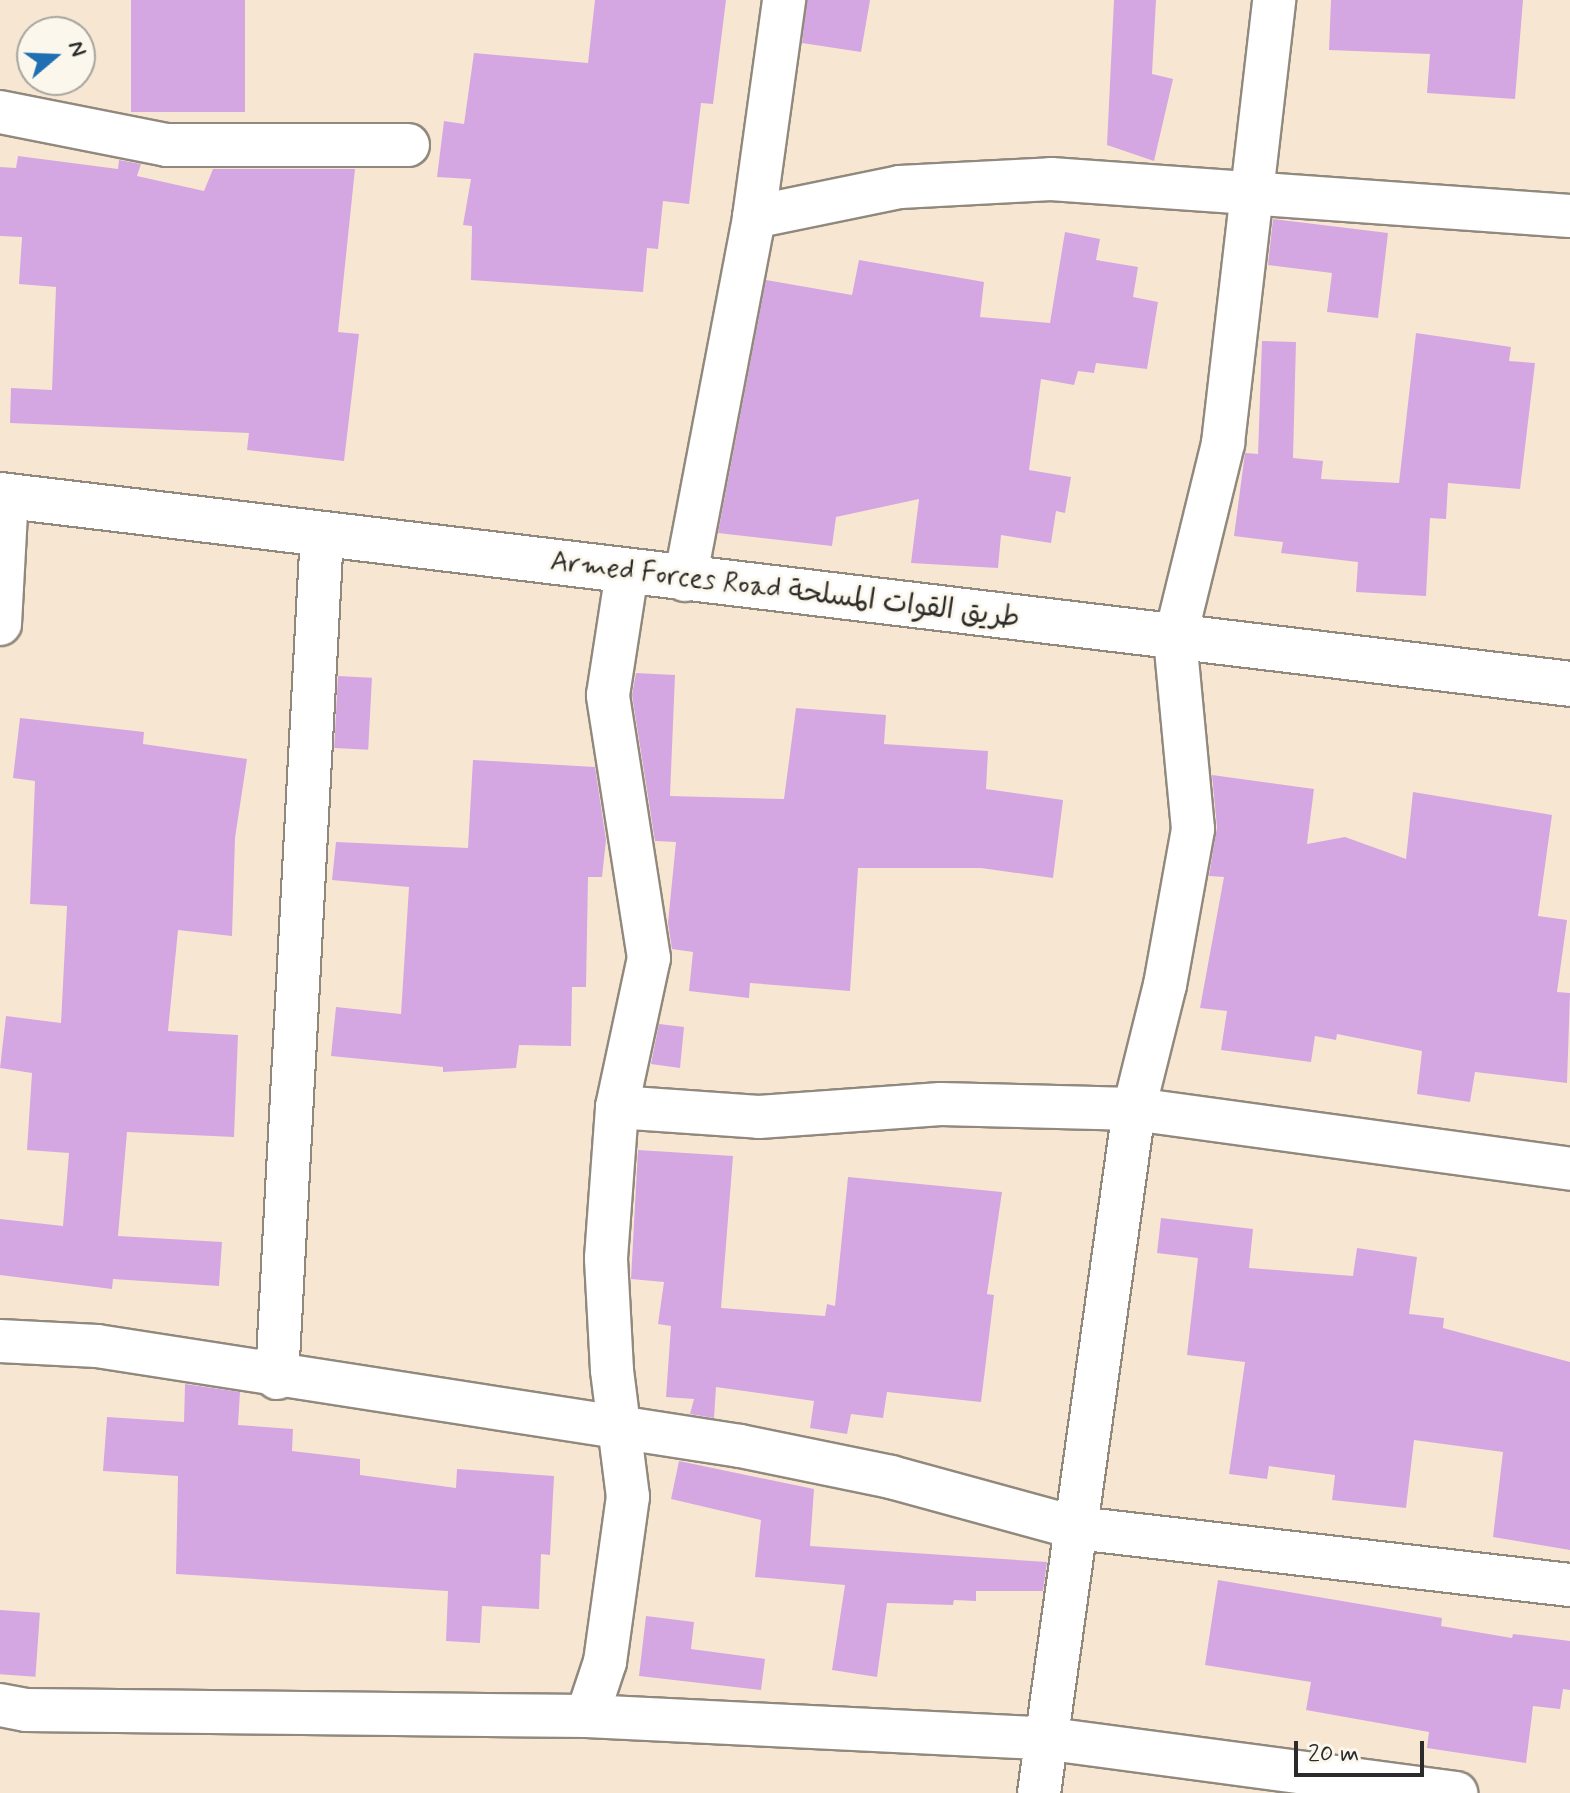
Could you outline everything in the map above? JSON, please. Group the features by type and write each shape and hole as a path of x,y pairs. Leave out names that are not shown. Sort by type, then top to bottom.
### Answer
{"street":[{"path":"685,580 754,217 784,0"},
{"path":"1039,1793 1043,1738 1077,1528 1134,1109 1165,985 1193,829 1175,639 1223,443 1256,190 1274,0"},
{"path":"0,112 167,145 408,145"},
{"path":"754,217 915,186 1051,179 1256,190 1570,216"},
{"path":"0,624 4,496"},
{"name":"Armed Forces Road طريق القوات المسلحة","path":"4,496 1175,639 1570,684"},
{"path":"277,1378 322,533"},
{"path":"587,1716 605,1662 628,1497 618,1429 606,1258 617,1107 649,958 608,695 627,572"},
{"path":"617,1107 759,1117 941,1104 1134,1109 1570,1169"},
{"path":"0,1341 97,1346 277,1378 740,1446 891,1477 1077,1528 1570,1585"},
{"path":"0,1705 73,1711 587,1716 1043,1738 1456,1793"}],"building":[{"path":"131,0 245,0 245,112 131,112"},
{"path":"595,0 726,0 713,104 701,103 689,204 663,201 658,249 647,248 643,292 471,280 472,226 463,225 471,179 437,177 444,121 464,124 474,53 588,63"},
{"path":"807,0 870,0 861,52 802,43"},
{"path":"1114,0 1156,0 1152,74 1173,79 1154,161 1107,145"},
{"path":"1331,0 1523,0 1515,99 1427,93 1430,54 1329,50"},
{"path":"18,156 118,169 119,160 141,164 137,176 204,191 213,169 355,169 338,332 359,334 344,461 247,450 249,433 10,423 11,388 52,390 56,287 19,284 22,237 0,236 0,167 16,168"},
{"path":"1273,219 1388,233 1378,318 1327,312 1332,273 1268,265"},
{"path":"1065,232 1100,239 1096,260 1138,267 1133,297 1158,302 1147,369 1096,363 1094,373 1078,371 1074,385 1041,379 1029,470 1071,477 1065,513 1056,511 1051,543 1001,535 998,568 911,563 919,499 836,517 832,546 718,533 766,280 852,295 859,260 984,282 980,317 1050,323"},
{"path":"1416,333 1511,347 1509,361 1535,363 1520,489 1448,483 1446,519 1430,518 1426,596 1356,592 1358,562 1281,553 1283,542 1234,536 1245,453 1258,454 1262,341 1296,342 1293,458 1323,461 1321,479 1399,483"},
{"path":"636,673 675,675 670,796 784,799 796,708 886,715 884,744 988,751 986,789 1063,800 1053,878 981,868 858,868 850,991 750,983 749,998 689,991 693,952 672,949 668,923 676,842 655,841 632,695"},
{"path":"338,676 372,678 368,750 334,748"},
{"path":"20,718 144,732 143,744 247,759 235,838 232,936 178,930 168,1031 238,1035 234,1137 127,1132 118,1236 222,1242 219,1286 113,1279 112,1289 0,1275 0,1219 63,1226 69,1153 27,1150 32,1073 0,1068 6,1016 61,1023 67,906 30,904 35,781 13,778"},
{"path":"473,760 595,767 606,840 602,877 588,877 586,987 572,987 571,1046 519,1045 516,1068 443,1072 443,1067 331,1056 336,1007 401,1014 409,887 332,880 336,842 468,848"},
{"path":"1212,775 1314,789 1307,844 1345,837 1406,859 1413,792 1552,815 1538,916 1567,920 1557,992 1570,993 1567,1083 1475,1072 1470,1102 1417,1094 1422,1051 1337,1034 1336,1040 1315,1036 1311,1062 1221,1050 1227,1011 1200,1008 1224,877 1209,876 1217,827"},
{"path":"659,1024 684,1027 680,1068 651,1064"},
{"path":"638,1150 733,1156 721,1308 825,1316 827,1304 835,1306 848,1177 1002,1192 987,1294 994,1295 981,1402 887,1392 883,1418 851,1414 847,1434 810,1428 814,1401 716,1387 714,1418 690,1414 694,1399 666,1397 671,1326 658,1324 664,1282 631,1279"},
{"path":"1161,1218 1253,1229 1249,1268 1353,1276 1357,1248 1417,1257 1409,1314 1444,1318 1443,1328 1570,1362 1570,1550 1493,1537 1503,1452 1414,1440 1406,1508 1332,1500 1335,1475 1269,1466 1267,1479 1229,1474 1245,1362 1187,1355 1198,1258 1157,1253"},
{"path":"185,1384 240,1392 238,1425 293,1429 292,1451 360,1459 360,1475 456,1488 457,1469 554,1476 550,1555 541,1554 539,1609 482,1606 480,1643 446,1641 448,1591 176,1574 178,1476 103,1471 107,1417 184,1422"},
{"path":"679,1461 814,1489 810,1546 1047,1562 1043,1591 976,1591 976,1601 954,1600 953,1605 887,1603 877,1677 832,1670 845,1585 755,1577 761,1520 671,1499"},
{"path":"1218,1580 1442,1618 1441,1626 1512,1638 1513,1634 1570,1641 1570,1690 1563,1689 1560,1709 1533,1706 1526,1763 1427,1748 1429,1732 1306,1710 1311,1682 1205,1665"},
{"path":"0,1610 40,1613 35,1677 0,1674"},
{"path":"646,1616 694,1622 691,1649 765,1659 761,1690 639,1676"}]}
